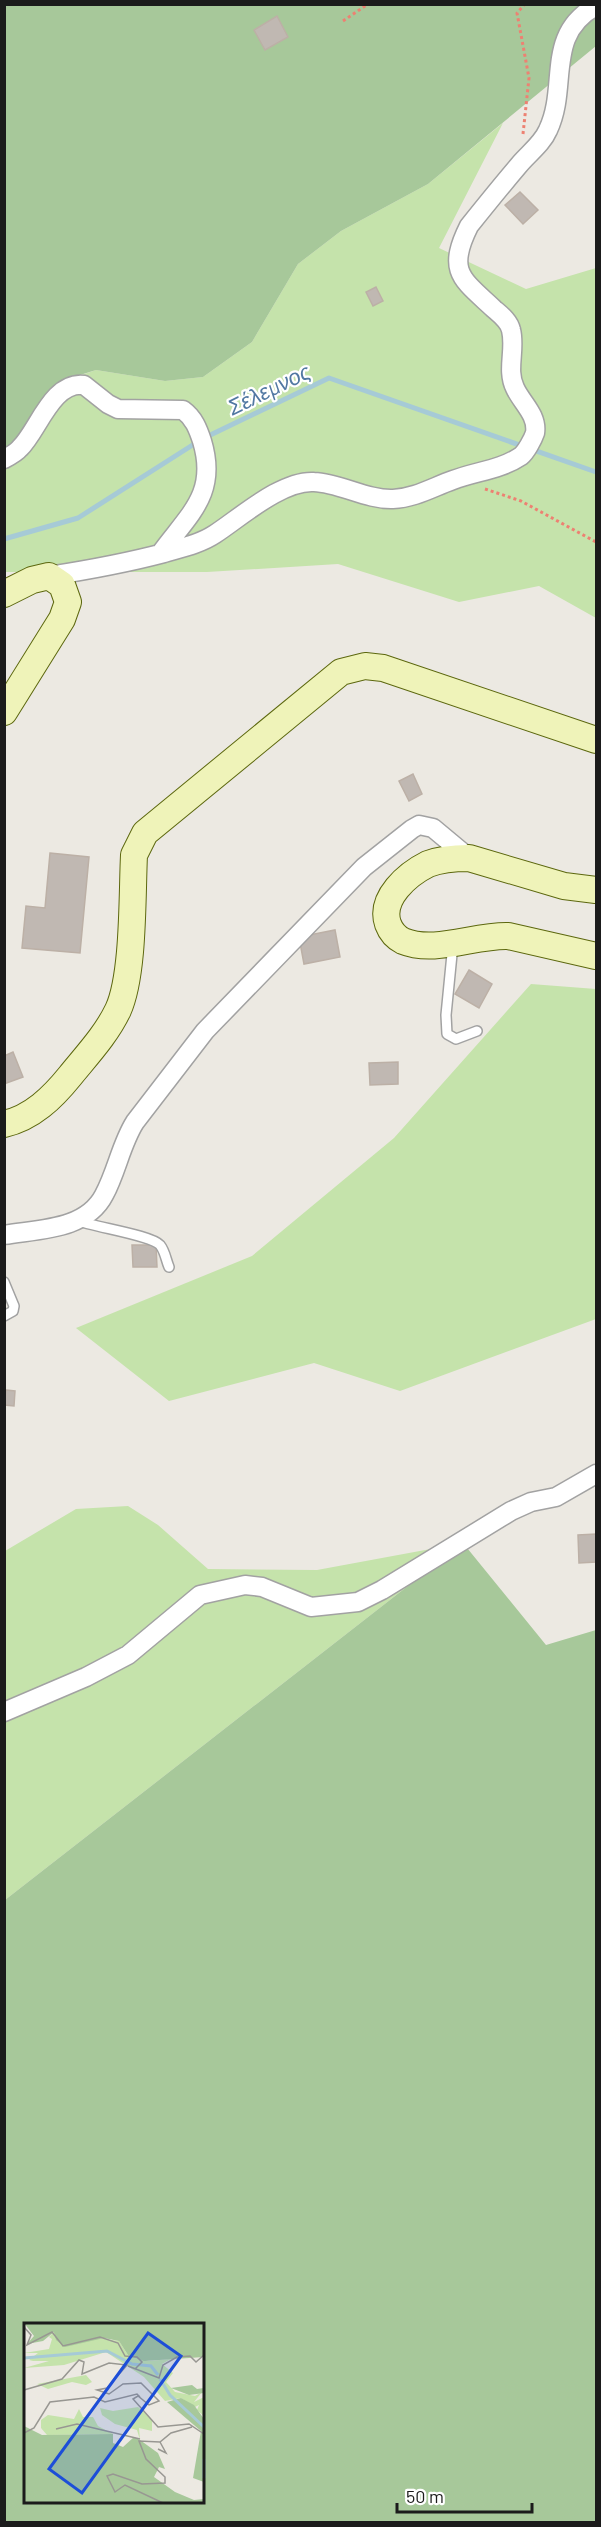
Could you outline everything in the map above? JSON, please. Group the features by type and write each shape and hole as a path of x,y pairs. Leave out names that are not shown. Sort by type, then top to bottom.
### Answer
{"main road":[{"path":"4,594 32,580 49,576 62,585 67,594 66,611 4,712"},
{"path":"4,1124 24,1117 62,1086 106,1032 119,1008 128,959 134,855 145,833 341,672 365,666 383,668 597,740"},
{"path":"597,890 564,886 469,858 454,858 426,865 397,886 387,909 387,920 392,933 397,938 417,944 453,942 483,936 508,936 597,956"}],"street":[{"path":"49,576 111,566 193,545 212,536 279,491 293,485 313,482 391,500 414,497 454,479 501,467 524,454 534,434 535,424 530,410 515,389 511,378 511,329 507,320 464,280 457,264 463,238 469,226 520,163 544,138 552,119 561,52 566,38 578,20 597,6"},
{"path":"4,459 21,448 61,392 74,385 84,385 118,409 183,410 196,424 206,454 208,473 205,489 185,522 160,554"},
{"path":"4,1235 67,1224 98,1204 105,1194 131,1127 205,1031 364,867 401,836 419,825 433,828 469,858"},
{"path":"4,1712 86,1677 128,1654 200,1595 245,1585 262,1587 311,1607 358,1602 377,1594 510,1510 531,1502 556,1497 597,1474"}],"lane":[{"path":"453,942 446,1016 447,1034 456,1039 465,1038 477,1031"},
{"path":"76,1220 102,1229 152,1239 163,1250 168,1267"},
{"path":"4,1282 14,1306 13,1311 4,1316"}],"path":[{"path":"343,21 367,7 368,4"},
{"path":"520,163 529,78 517,13 525,4"},
{"path":"454,479 522,501 597,542"}],"green space":[{"path":"4,5 596,5 596,46 428,184 341,231 298,264 252,342 203,377 165,381 96,370 64,380 23,451 5,452"},
{"path":"503,123 439,248 526,289 596,268 596,618 539,586 459,602 338,564 207,572 5,572 4,452 64,381 96,370 165,381 203,377 252,342 298,264 341,231 428,184"},
{"path":"531,984 596,989 596,1319 400,1391 314,1363 169,1401 76,1328 252,1256 394,1138"},
{"path":"128,1506 158,1525 208,1569 317,1570 463,1543 5,1900 5,1551 76,1509"},
{"path":"463,1543 546,1645 596,1630 596,2522 5,2522 5,1900"}],"building":[{"path":"277,16 288,37 265,50 254,30"},
{"path":"520,192 538,210 523,224 505,205"},
{"path":"376,287 383,301 373,306 366,292"},
{"path":"413,774 422,794 409,801 399,781"},
{"path":"50,853 89,857 80,953 22,948 26,906 45,908"},
{"path":"335,930 340,957 304,964 299,937"},
{"path":"469,970 492,984 479,1008 455,994"},
{"path":"13,1052 23,1077 4,1084 4,1056"},
{"path":"398,1062 398,1084 370,1085 369,1063"},
{"path":"132,1245 156,1245 157,1267 133,1267"},
{"path":"6,1390 15,1391 14,1406 4,1405"},
{"path":"596,1534 596,1562 579,1563 578,1535"}],"waterway":[{"name":"Σέλεμνος","path":"4,539 78,518 202,439 329,378 596,472"}]}
